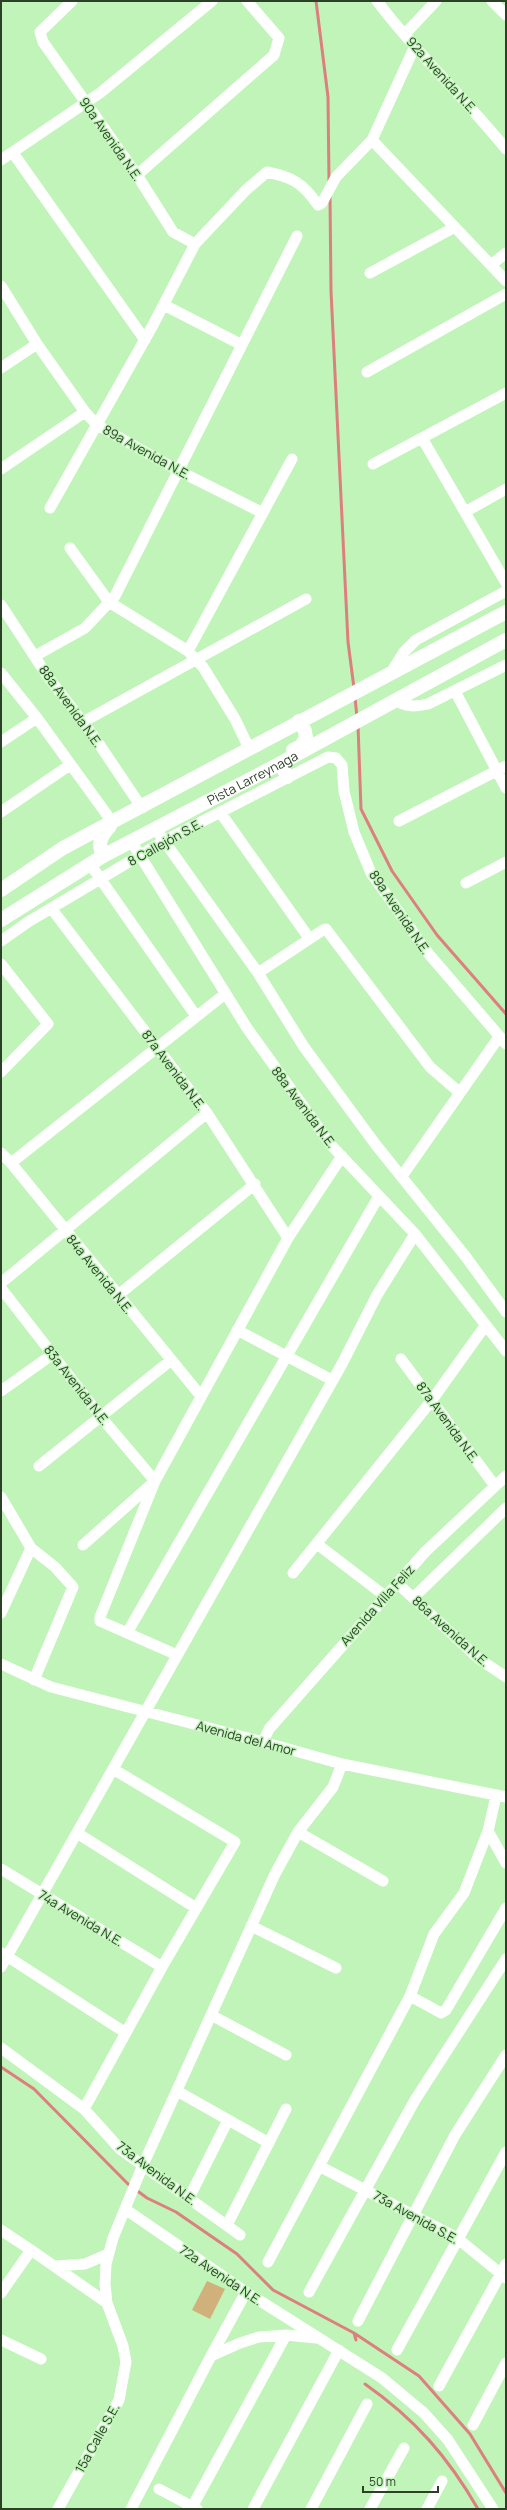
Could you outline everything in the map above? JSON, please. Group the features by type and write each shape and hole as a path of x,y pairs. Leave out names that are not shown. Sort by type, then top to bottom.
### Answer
{"main road":[{"name":"Pista Larreynaga","path":"1,890 63,848 142,808 299,721 506,612"},
{"path":"492,648 506,636"},
{"name":"Pista Larreynaga","path":"1,920 103,856 281,763 506,640"},
{"path":"384,677 388,689 395,700"},
{"path":"244,781 250,774 301,746 306,738 305,731 299,721"},
{"path":"281,763 287,777"},
{"path":"103,856 99,842 103,834 113,823"}],"street":[{"path":"1,160 85,103 212,1"},
{"path":"137,175 274,55 279,38 247,1"},
{"name":"92a Avenida N.E.","path":"377,1 506,149"},
{"path":"405,34 436,1"},
{"path":"492,1 506,15"},
{"name":"90a Avenida N.E.","path":"65,3 40,32 42,42 137,175 173,232 195,244"},
{"path":"50,508 145,340 195,244 246,190 267,172 288,176 308,189 318,205 322,203 336,177 372,140 415,46"},
{"path":"372,140 506,281"},
{"path":"13,152 145,340"},
{"path":"370,273 455,227"},
{"path":"35,656 85,628 115,596 297,236"},
{"path":"491,265 506,253"},
{"name":"89a Avenida N.E.","path":"1,286 5,301 85,412 97,425 179,470 263,513"},
{"path":"367,372 506,294"},
{"path":"164,305 242,345"},
{"path":"1,368 37,344"},
{"path":"373,464 506,393"},
{"path":"1,469 85,412"},
{"path":"422,438 506,582"},
{"path":"192,655 263,513 292,459"},
{"path":"465,512 506,490"},
{"path":"70,548 109,602 192,655 235,719 249,748"},
{"path":"384,677 404,652 416,640 506,591"},
{"path":"83,722 192,655 306,599"},
{"name":"88a Avenida N.E.","path":"1,605 142,808"},
{"path":"395,700 404,706 416,707 428,704 506,665"},
{"path":"1,673 5,688 38,718 70,765 113,823"},
{"path":"454,691 501,768 506,788"},
{"path":"1,742 38,718"},
{"name":"8 Callejón S.E.","path":"1,941 51,908 164,841 328,757 336,758"},
{"name":"89a Avenida N.E.","path":"336,758 342,765 344,791 354,832 372,873 428,953 502,1040"},
{"path":"1,812 70,765"},
{"path":"399,821 501,768"},
{"path":"220,812 310,938"},
{"path":"155,828 258,973 304,1047 376,1145 402,1176 506,1312"},
{"name":"88a Avenida N.E.","path":"131,841 247,1028 342,1156 415,1234 484,1326 506,1351"},
{"path":"466,883 506,862"},
{"path":"90,864 196,1016"},
{"name":"87a Avenida N.E.","path":"51,908 207,1113 255,1184 288,1238"},
{"path":"258,973 323,930 329,932 430,1067 459,1092"},
{"path":"1,964 48,1024 1,1072"},
{"path":"11,1163 225,994"},
{"path":"402,1176 459,1092 502,1040"},
{"path":"1,1283 207,1113"},
{"name":"84a Avenida N.E.","path":"1,1153 11,1163 170,1361 200,1395"},
{"path":"177,1655 100,1621 100,1617 155,1481 200,1395 288,1238 342,1156"},
{"path":"117,1296 255,1184"},
{"path":"127,1633 379,1196"},
{"path":"1,1967 4,1954 42,1894 77,1833 332,1380 378,1295 415,1234"},
{"name":"83a Avenida N.E.","path":"1,1288 101,1417 155,1481"},
{"path":"293,1573 432,1400 484,1326"},
{"path":"236,1330 287,1355 332,1380"},
{"path":"1,1391 53,1354"},
{"name":"87a Avenida N.E.","path":"401,1359 494,1486"},
{"path":"39,1466 170,1361"},
{"name":"Avenida Villa Feliz","path":"263,1742 269,1729 425,1552 505,1477"},
{"path":"83,1545 155,1481"},
{"path":"1,1497 31,1548 55,1567 73,1587 34,1680"},
{"path":"414,1597 506,1508"},
{"path":"317,1544 385,1596"},
{"path":"1,1612 31,1548"},
{"name":"86a Avenida N.E.","path":"397,1583 414,1597 479,1659 506,1677"},
{"name":"Avenida del Amor","path":"1,1664 50,1687 342,1764 501,1796"},
{"name":"15a Calle S.E.","path":"58,2509 119,2400 126,2362 123,2346 107,2303 105,2284 108,2254 126,2206 143,2165 275,1874 298,1832 333,1787 342,1764"},
{"path":"84,2109 162,1967 235,1842 113,1769"},
{"path":"268,2262 410,1996 434,1934 464,1894 501,1796"},
{"path":"488,1831 506,1863"},
{"path":"298,1832 383,1881"},
{"path":"77,1833 196,1908"},
{"name":"74a Avenida N.E.","path":"1,1869 162,1967"},
{"path":"410,1996 441,2013 446,2010 506,1908"},
{"path":"251,1926 336,1968"},
{"path":"4,1954 126,2033"},
{"path":"309,2292 364,2189 415,2100 506,1959"},
{"path":"211,2015 286,2056"},
{"name":"73a Avenida N.E.","path":"1,2048 84,2109 120,2148 240,2235"},
{"path":"358,2320 455,2135 506,2055"},
{"path":"177,2091 269,2143"},
{"path":"227,2225 286,2109"},
{"path":"189,2198 228,2120"},
{"path":"397,2350 457,2238 506,2152"},
{"name":"73a Avenida S.E.","path":"319,2166 457,2238 503,2277"},
{"name":"72a Avenida N.E.","path":"126,2206 246,2292 382,2378 424,2413 458,2453 493,2509"},
{"path":"1,2230 56,2266 107,2303"},
{"path":"1,2293 31,2250"},
{"path":"56,2266 86,2264 108,2254"},
{"path":"439,2386 503,2277 506,2264"},
{"path":"131,2509 246,2292"},
{"path":"211,2356 240,2342 259,2337 286,2336 319,2338"},
{"path":"159,2489 194,2508 286,2336"},
{"path":"1,2340 41,2359"},
{"path":"253,2509 339,2350"},
{"path":"473,2425 506,2363"},
{"path":"311,2509 367,2404"},
{"path":"370,2509 404,2448"},
{"path":"427,2509 442,2481"}],"shaded area":[{"path":"207,2281 225,2289 210,2319 192,2310"}],"waterway":[{"path":"316,1 328,97 329,181"},
{"path":"330,196 331,291 348,642 354,688"},
{"path":"355,697 357,718"},
{"path":"358,725 361,809 392,871 437,935 506,1014"},
{"path":"1,2067 34,2089 128,2184 147,2198 176,2212 237,2254 273,2290 354,2333 419,2376 470,2434 506,2493"},
{"path":"354,2333 356,2340"},
{"path":"365,2384 400,2411 429,2440 455,2472 478,2509"}]}
